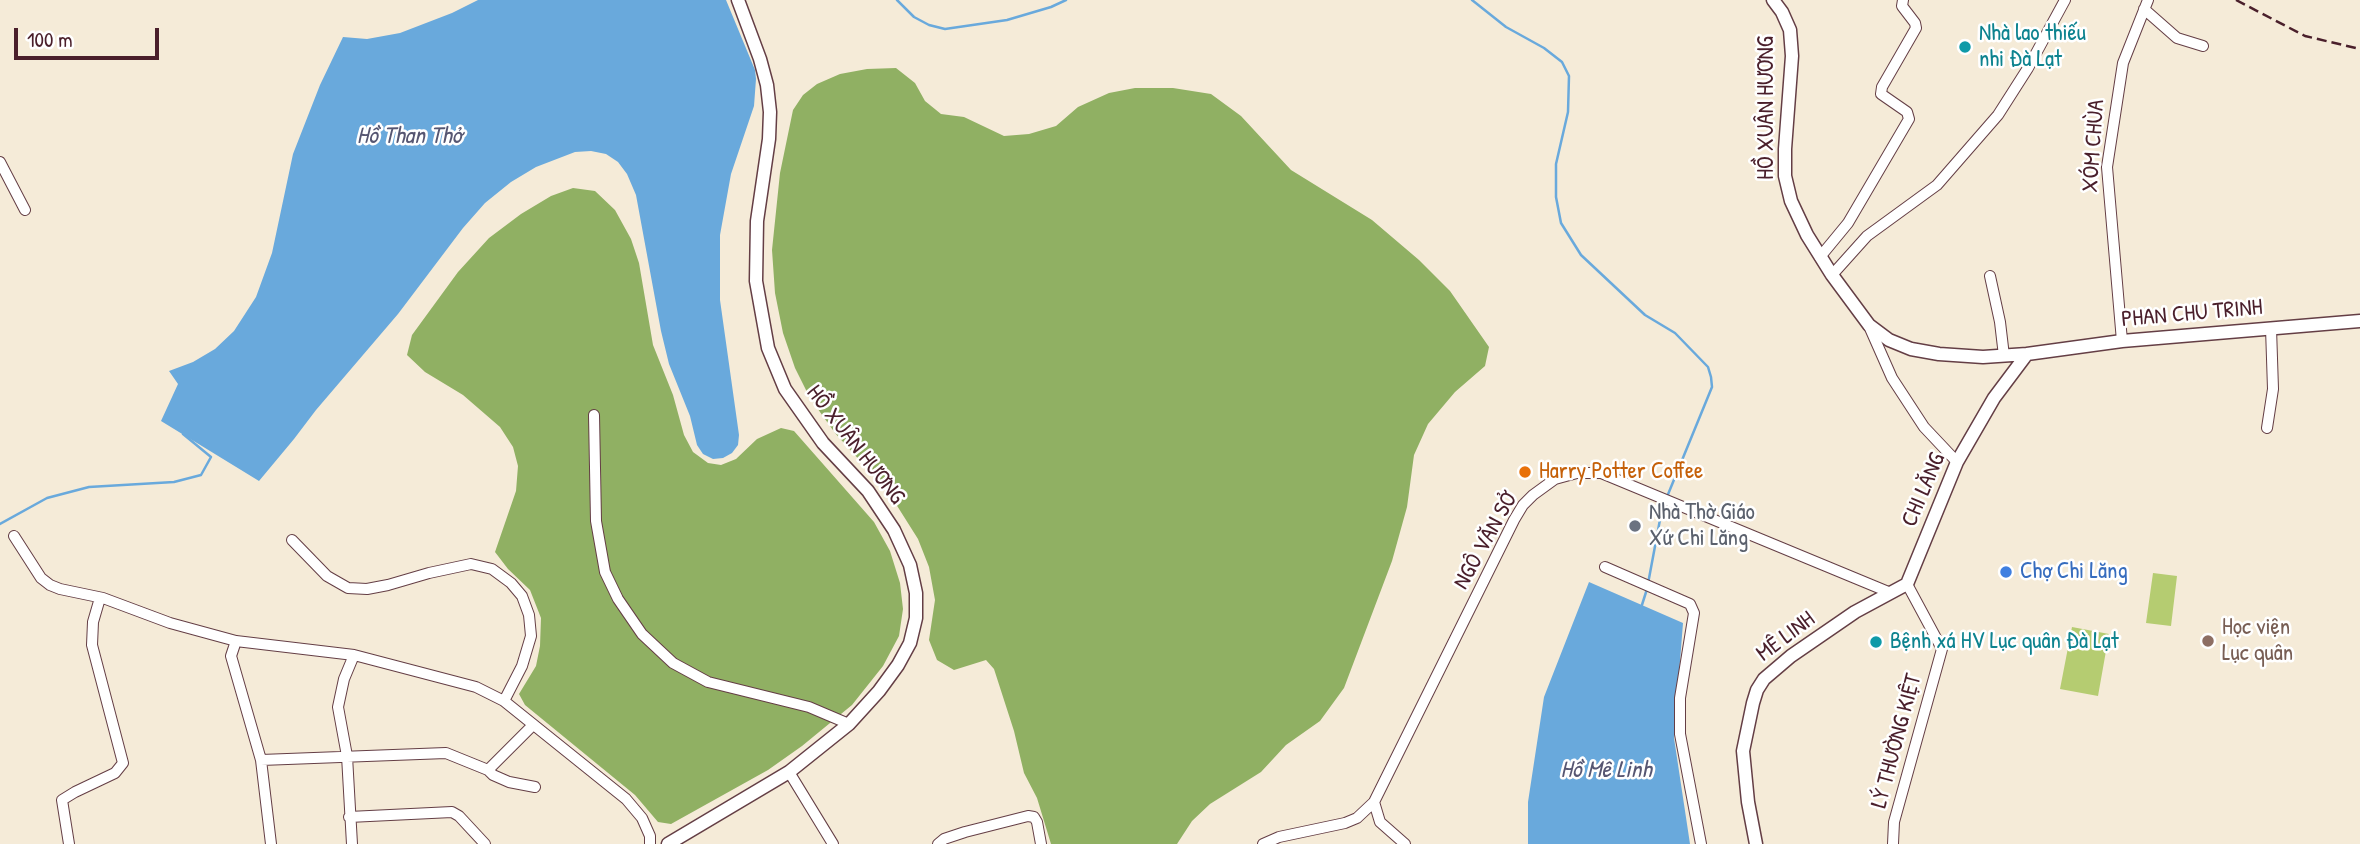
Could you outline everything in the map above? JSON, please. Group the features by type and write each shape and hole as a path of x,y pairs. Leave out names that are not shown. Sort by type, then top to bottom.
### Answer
{"main road":[{"name":"HỒ XUÂN HƯƠNG","path":"668,844 789,772 849,724 898,665 910,643 916,618 916,593 910,565 894,530 868,491 823,443 793,400 768,348 756,281 757,221 771,112 760,59 738,0"},
{"name":"HỒ XUÂN HƯƠNG","path":"1773,0 1790,30 1792,56 1785,176 1798,217 1832,275 1869,326 1889,340 1911,349 1983,357 2028,354"},
{"name":"PHAN CHU TRINH","path":"2028,354 2122,341 2360,321"},
{"name":"CHI LĂNG","path":"1907,584 1957,462 1994,398 2028,354"},
{"name":"MÊ LINH","path":"1756,844 1748,802 1743,751 1757,690 1765,679 1791,656 1855,612 1907,584"}],"street":[{"path":"1820,257 1848,223 1909,119 1907,113 1881,94 1882,87 1916,28 1902,6 1903,0"},
{"path":"1832,275 1867,236 1937,185 1998,116 2065,0"},
{"path":"2146,4 2178,38 2203,46"},
{"name":"XÓM CHÙA","path":"2122,341 2106,167 2118,83 2131,40 2146,4"},
{"path":"0,162 25,210"},
{"path":"1990,276 2004,356"},
{"path":"1869,326 1892,378 1904,397 1924,427 1957,462"},
{"path":"2267,428 2273,389 2271,328"},
{"path":"594,415 596,521 605,572 618,599 642,634 673,663 708,682 810,707 849,724"},
{"name":"NGÔ VĂN SỞ","path":"1263,844 1279,837 1345,823 1357,818 1374,802 1523,505 1555,479 1589,472 1601,473 1891,593"},
{"path":"14,536 41,578 50,585 100,598 170,623 236,640 354,655 476,687 504,701 626,799 642,818 650,835 650,844"},
{"path":"292,540 327,576 348,588 367,589 388,585 471,564 492,569 511,583 522,596 531,636 522,666 504,701"},
{"path":"1605,568 1690,604 1694,613 1680,698 1680,723 1701,844"},
{"name":"LÝ THƯỜNG KIỆT","path":"1893,844 1895,822 1942,649 1907,584"},
{"path":"69,844 62,800 115,773 123,763 92,645 93,622 100,598"},
{"path":"236,640 231,656 261,760 271,844"},
{"path":"352,844 347,756 338,707 344,679 354,655"},
{"path":"488,770 533,725"},
{"path":"261,760 446,753 488,770 509,782 535,787"},
{"path":"789,772 832,844"},
{"path":"1374,802 1380,822 1405,844"},
{"path":"349,817 452,812 485,844"},
{"path":"938,844 944,839 965,832 1028,816 1034,817 1037,822 1041,844"}],"green space":[{"path":"896,68 915,83 925,101 941,114 964,117 1004,136 1029,134 1056,126 1078,107 1109,93 1135,88 1173,88 1211,94 1241,116 1291,170 1372,220 1419,260 1450,291 1489,347 1485,366 1455,392 1428,424 1414,455 1407,507 1392,561 1344,688 1320,721 1286,745 1261,772 1210,804 1192,821 1177,844 1051,844 1037,798 1024,773 994,669 986,660 954,670 937,660 929,640 935,600 929,567 918,539 889,493 835,433 810,398 795,368 783,333 775,293 772,250 780,173 793,110 803,95 817,84 840,74"},
{"path":"573,188 595,191 615,210 631,239 639,263 653,345 673,395 684,435 693,452 708,463 721,465 736,459 757,439 781,428 794,431 874,522 890,551 900,583 903,609 899,636 883,666 852,705 768,770 671,824 658,822 635,795 525,705 519,694 536,666 541,618 530,590 495,552 516,491 518,466 513,447 500,427 463,395 425,372 407,355 412,335 458,272 489,238 551,196"},
{"path":"2153,573 2177,576 2171,626 2146,623"},
{"path":"2072,627 2109,634 2098,696 2060,689"}],"water":[{"name":"Hồ Than Thở","path":"478,0 726,0 755,70 756,79 754,106 731,174 720,235 720,300 739,435 738,445 732,453 713,459 703,454 697,445 690,416 669,364 636,195 627,174 618,162 606,154 575,152 536,167 511,182 485,203 398,314 259,481 161,421 178,384 169,371 193,362 215,349 234,331 256,297 272,253 293,154 320,85 343,37 367,39 400,33"},
{"name":"Hồ Mê Linh","path":"1589,582 1683,623 1674,738 1690,844 1528,844 1528,802 1544,697"}],"waterway":[{"path":"897,0 914,17 945,29 1007,20 1066,0"},
{"path":"1472,0 1506,27 1544,48 1562,62 1569,76 1568,112 1556,164 1556,197 1561,223 1581,255 1645,315 1675,333 1708,367 1711,377 1712,387 1662,509 1641,608"},
{"path":"0,524 47,498 89,487 174,482 201,475 211,457 183,434"}],"railway":[{"path":"2236,0 2305,36 2360,49"}],"place":[{"name":"Nhà lao thiếu nhi Đà Lạt","path":"1965,47"},
{"name":"Harry Potter Coffee","path":"1525,472"},
{"name":"Nhà Thờ Giáo Xứ Chi Lăng","path":"1635,526"},
{"name":"Chợ Chi Lăng","path":"2006,572"},
{"name":"Học viện Lục quân","path":"2208,641"},
{"name":"Bệnh xá HV Lục quân Đà Lạt","path":"1876,642"}]}
